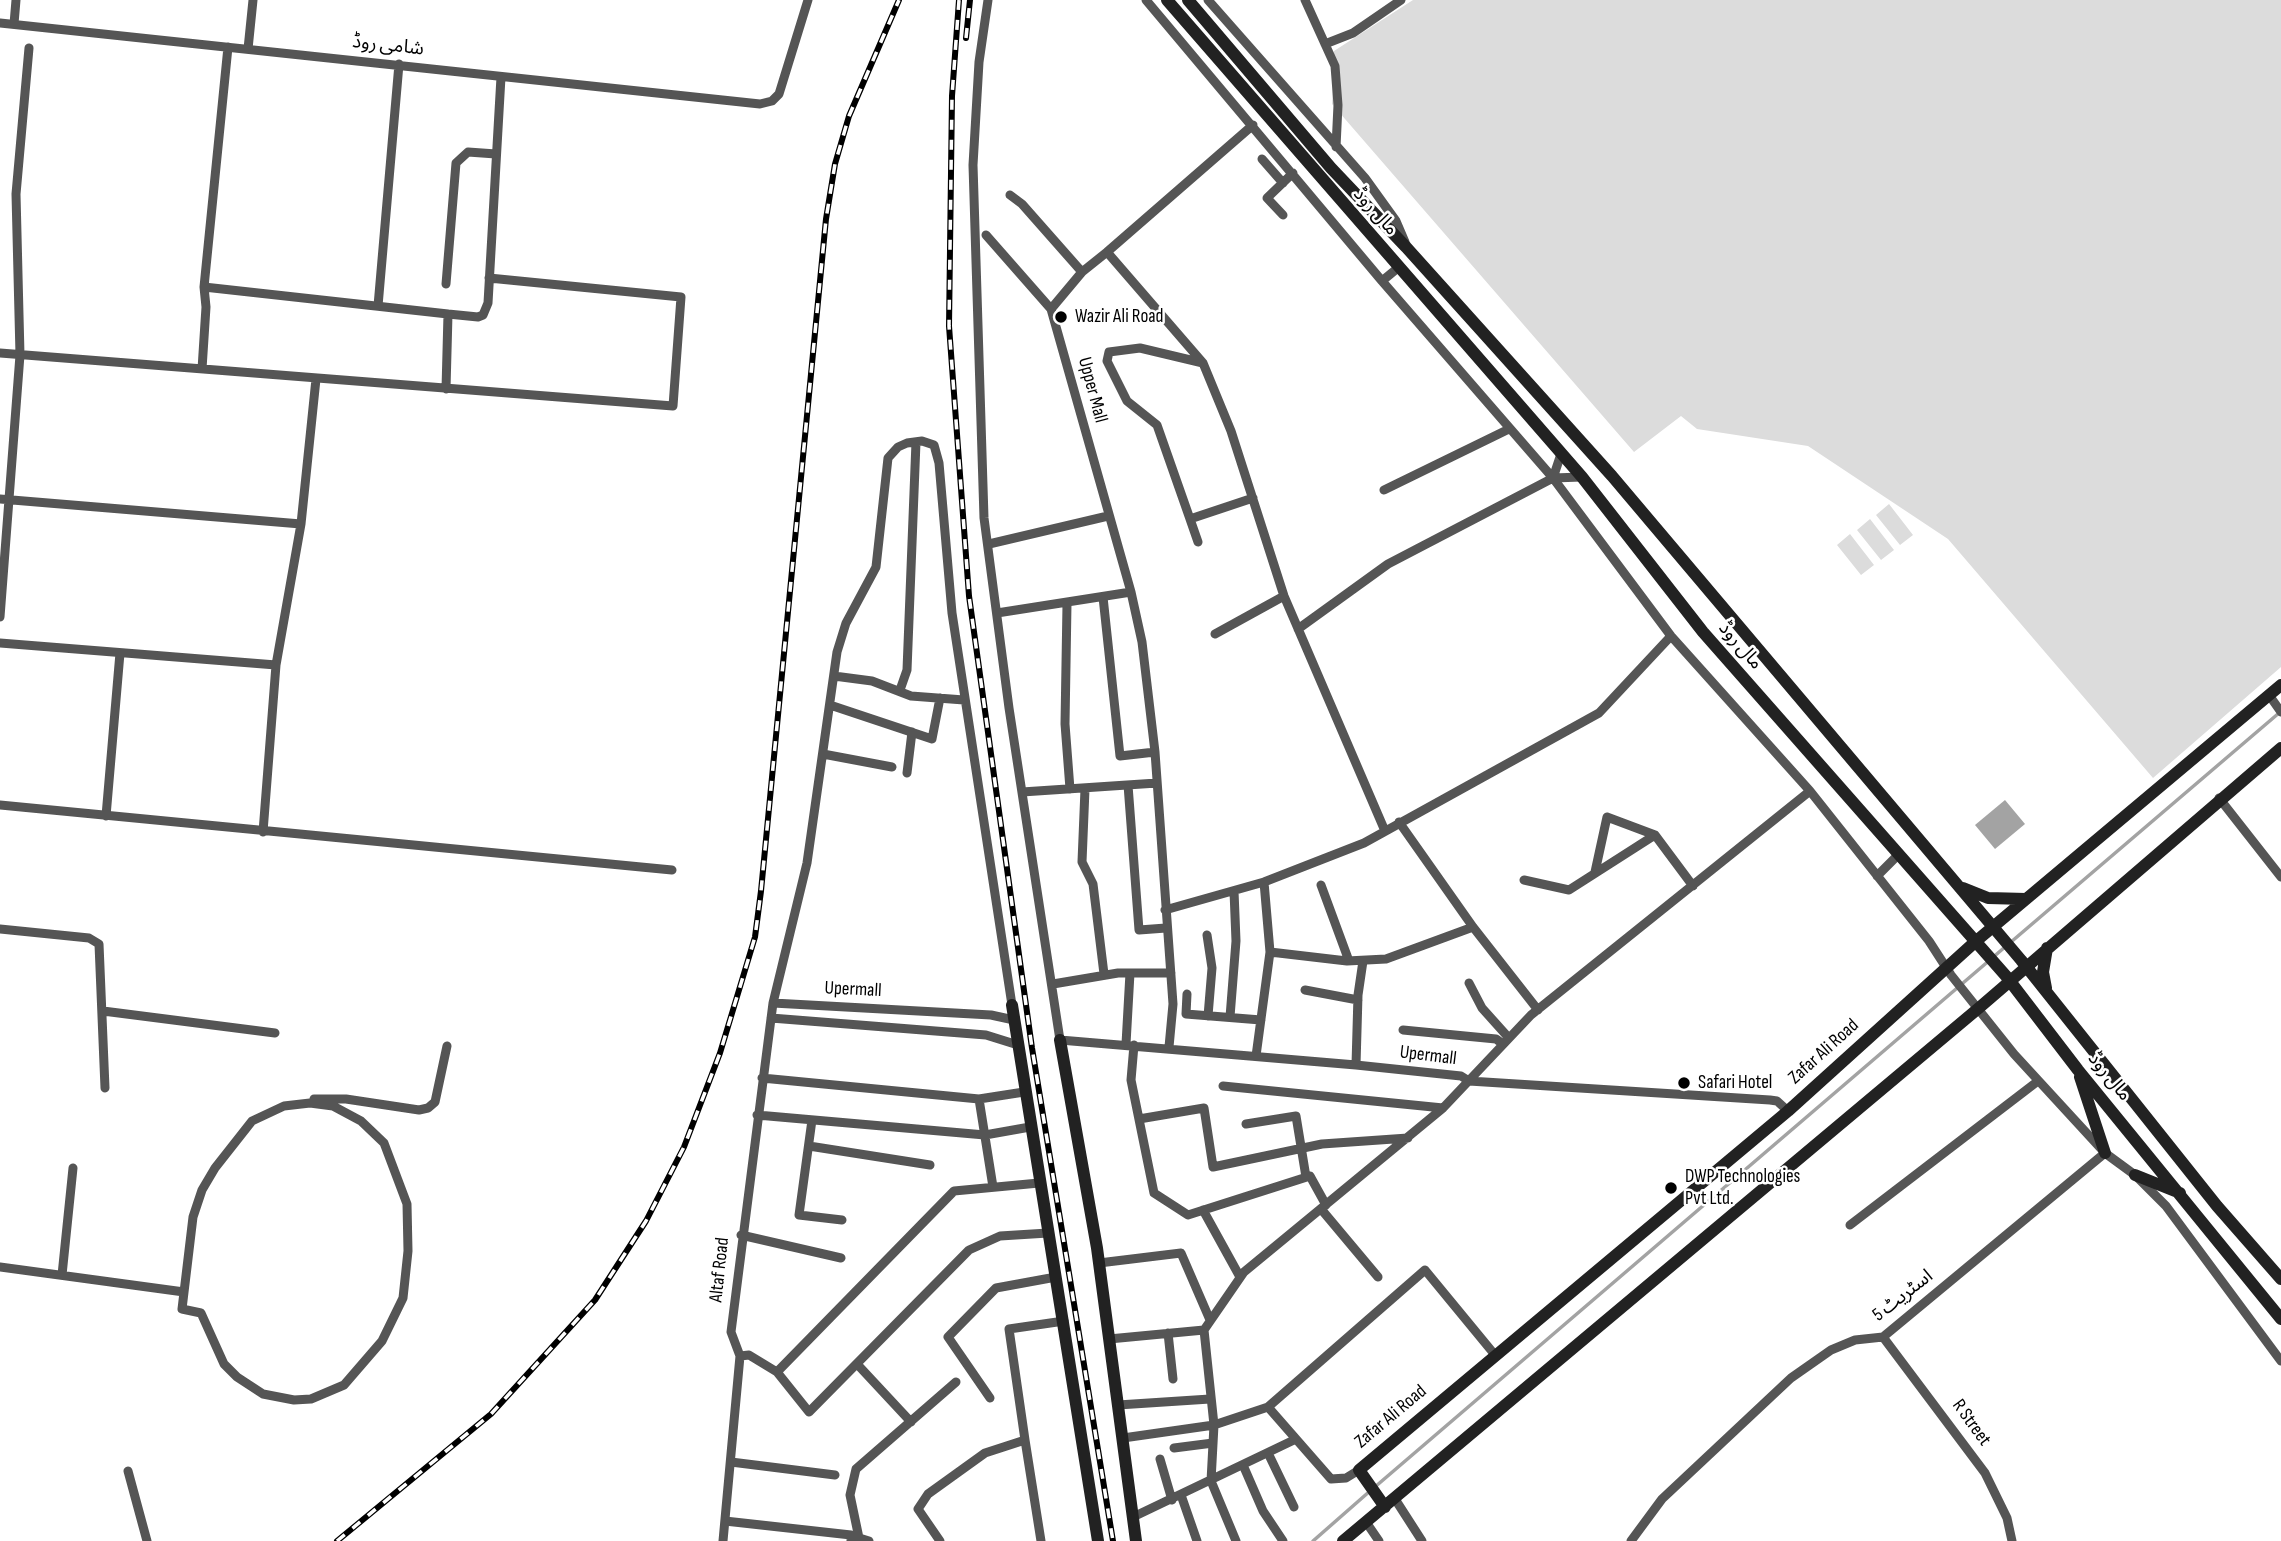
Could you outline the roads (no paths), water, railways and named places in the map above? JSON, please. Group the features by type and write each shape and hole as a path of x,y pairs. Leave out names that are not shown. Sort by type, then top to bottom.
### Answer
{"main road":[{"name":"مال روڈ","path":"1167,0 1582,477 1703,632 1897,856 2008,978 2078,1070 2281,1319"},
{"name":"مال روڈ","path":"1188,0 1331,168 1406,247 1612,476 2024,963 2217,1206 2281,1279"},
{"name":"Zafar Ali Road","path":"1385,1501 1360,1474 1495,1355 1788,1111 1949,972 1975,942 1996,932 2027,899 2275,704 2281,685"},
{"path":"1343,1541 1366,1522 1385,1501 2024,963 2048,947 2219,798 2281,748"},
{"path":"1959,887 1988,898 2027,899"},
{"path":"2047,991 2043,972 2048,947"},
{"path":"1012,1004 1024,1093 1064,1321 1098,1541"},
{"path":"1060,1040 1099,1263 1136,1541"},
{"path":"2078,1070 2105,1153"},
{"path":"2135,1175 2180,1193"}],"street":[{"path":"14,24 16,0"},
{"path":"248,49 253,0"},
{"name":"شامی روڈ","path":"0,23 760,104 772,102 779,94 808,0"},
{"path":"988,0 979,62 973,165 984,519 1060,1040"},
{"path":"1146,0 1382,281 1553,478 1671,636 1810,791 2014,1054 2105,1153 2135,1175 2166,1206 2281,1361"},
{"path":"1208,0 1385,204 1406,247"},
{"path":"1305,0 1335,66 1338,105 1336,147"},
{"path":"1325,44 1353,33 1401,0"},
{"path":"202,369 206,307 204,287 228,47"},
{"path":"0,617 5,500 20,355 16,194 29,48"},
{"path":"378,306 399,64"},
{"path":"204,287 448,314 483,315 489,278 501,77"},
{"path":"986,235 1051,309 1082,272 1253,125"},
{"path":"446,284 456,163 468,152 496,153"},
{"path":"1262,159 1283,183"},
{"path":"1283,215 1267,198 1293,173"},
{"path":"1010,195 1022,204 1082,272"},
{"path":"1107,252 1203,363 1231,431 1284,596 1385,831"},
{"path":"1382,281 1399,267"},
{"path":"0,353 673,406 681,297 489,278"},
{"name":"Upper Mall","path":"1051,309 1131,592 1142,642 1155,751 1171,974 1173,1004 1169,1047"},
{"path":"446,389 448,314"},
{"path":"1198,542 1157,425 1126,401 1107,356 1113,351 1140,348 1203,363"},
{"path":"263,832 276,665 301,524 316,379"},
{"path":"1384,490 1509,429"},
{"path":"900,691 907,670 916,442 934,445 939,463 952,613 1012,1004"},
{"name":"Altaf Road","path":"723,1541 740,1356 731,1332 741,1235 773,1003 807,863 834,676 846,623 876,567 888,458 898,447 916,442"},
{"path":"1553,478 1561,453"},
{"path":"1298,629 1388,564 1553,478 1582,477"},
{"path":"1191,519 1253,498"},
{"path":"5,500 301,524"},
{"path":"989,544 1108,516"},
{"path":"997,613 1131,592"},
{"path":"1214,634 1284,596"},
{"path":"1103,597 1120,756 1155,751"},
{"path":"1066,604 1065,724 1070,789"},
{"path":"1166,910 1265,882 1364,843 1599,713 1671,636"},
{"path":"0,643 276,665"},
{"path":"106,816 120,653"},
{"path":"834,676 872,681 911,696 964,700"},
{"path":"830,705 932,740 940,698"},
{"path":"907,773 912,732"},
{"path":"823,754 892,767"},
{"path":"1022,792 1157,783"},
{"path":"1128,785 1139,930 1166,928"},
{"path":"1085,789 1082,862 1093,884 1104,974"},
{"path":"1236,1541 1211,1480 1214,1425 1203,1329 1240,1278 1443,1108 1538,1010 1810,791"},
{"path":"2219,798 2281,877"},
{"path":"0,806 672,870"},
{"path":"1595,872 1607,817 1655,835 1693,886"},
{"path":"1399,822 1473,927 1538,1010"},
{"path":"1524,880 1569,890 1655,835"},
{"path":"1877,876 1897,856"},
{"path":"1256,1056 1270,952 1265,882"},
{"path":"1321,885 1349,961"},
{"path":"1230,1017 1236,941 1234,891"},
{"path":"1270,952 1349,961 1386,959 1473,927"},
{"path":"0,929 95,939 99,944 105,1088"},
{"path":"1208,935 1212,968 1208,1016"},
{"path":"1356,1065 1358,1000 1363,961"},
{"path":"1130,973 1131,1080 1154,1193 1188,1215 1310,1176 1323,1207 1378,1277"},
{"path":"1053,984 1104,974 1171,974"},
{"path":"1469,983 1482,1008 1506,1040"},
{"path":"1305,990 1358,1000"},
{"path":"1187,994 1186,1014 1261,1020"},
{"name":"Upermall","path":"773,1003 991,1015 1014,1020"},
{"path":"103,1012 275,1033"},
{"path":"771,1018 986,1035 1018,1045"},
{"path":"1403,1030 1506,1040"},
{"name":"Upermall","path":"1060,1040 1169,1047 1356,1065 1461,1076 1469,1081 1770,1100 1777,1101 1788,1111"},
{"path":"301,1104 306,1100 346,1099 419,1110 428,1108 435,1102 447,1046"},
{"path":"762,1078 979,1099 1024,1093"},
{"path":"1850,1225 2039,1081"},
{"path":"1223,1086 1443,1108"},
{"path":"979,1099 993,1187"},
{"path":"284,1106 333,1106 361,1121 384,1143 408,1204 409,1227 404,1286 402,1298 382,1341 344,1385 327,1393 294,1400 263,1394 237,1377 225,1364 201,1312 182,1309 184,1292 193,1217 202,1190 215,1168 252,1121 284,1106"},
{"path":"1139,1119 1204,1108 1213,1167 1322,1144 1408,1138"},
{"path":"757,1115 985,1135 1030,1128"},
{"path":"1246,1124 1296,1116 1306,1177"},
{"path":"812,1120 799,1214 842,1220"},
{"path":"809,1146 930,1165"},
{"name":"اسٹریٹ 5","path":"1631,1541 1662,1499 1791,1378 1832,1350 1855,1340 1883,1337 2105,1153"},
{"path":"62,1275 73,1168"},
{"path":"778,1372 954,1191 1039,1183"},
{"path":"1203,1210 1240,1278"},
{"path":"740,1356 749,1355 778,1372 809,1412 970,1250 1000,1236 1048,1233"},
{"path":"741,1235 841,1258"},
{"path":"1099,1263 1181,1253 1210,1320"},
{"path":"0,1267 184,1292"},
{"path":"1123,1438 1214,1425 1268,1407 1425,1270 1495,1355"},
{"path":"990,1398 948,1338 996,1288 1056,1278"},
{"path":"1041,1541 1009,1329 1064,1321"},
{"path":"1109,1339 1203,1329"},
{"path":"1168,1333 1173,1379"},
{"name":"R Street","path":"1883,1337 1985,1473 2007,1518 2012,1541"},
{"path":"857,1364 911,1422"},
{"path":"725,1521 858,1539 850,1495 856,1469 956,1382"},
{"path":"1118,1405 1210,1399"},
{"path":"1268,1407 1331,1479 1360,1474"},
{"path":"1133,1517 1296,1439"},
{"path":"940,1541 918,1510 928,1494 985,1453 1025,1440"},
{"path":"1174,1448 1213,1443"},
{"path":"1268,1452 1294,1507"},
{"path":"1160,1459 1172,1500"},
{"path":"731,1462 835,1475"},
{"path":"1244,1465 1263,1511 1283,1541"},
{"path":"128,1471 147,1541"},
{"path":"1181,1495 1197,1541"},
{"path":"1385,1501 1422,1541"},
{"path":"1366,1522 1379,1541"},
{"path":"797,1541 798,1530"}],"waterway":[{"path":"2011,942 2279,713"},
{"path":"1376,1486 2005,947"},
{"path":"1313,1541 1370,1491"}],"railway":[{"path":"337,1541 491,1414 595,1300 646,1221 684,1147 720,1053 755,937 761,891 826,219 835,164 849,116 899,0"},
{"path":"959,0 952,96 949,326 969,596 1032,1048 1113,1541"},
{"path":"966,38 970,0"}],"place":[{"name":"Wazir Ali Road","path":"1061,317"},
{"name":"Safari Hotel","path":"1684,1083"},
{"name":"DWP Technologies Pvt Ltd.","path":"1671,1188"}]}
